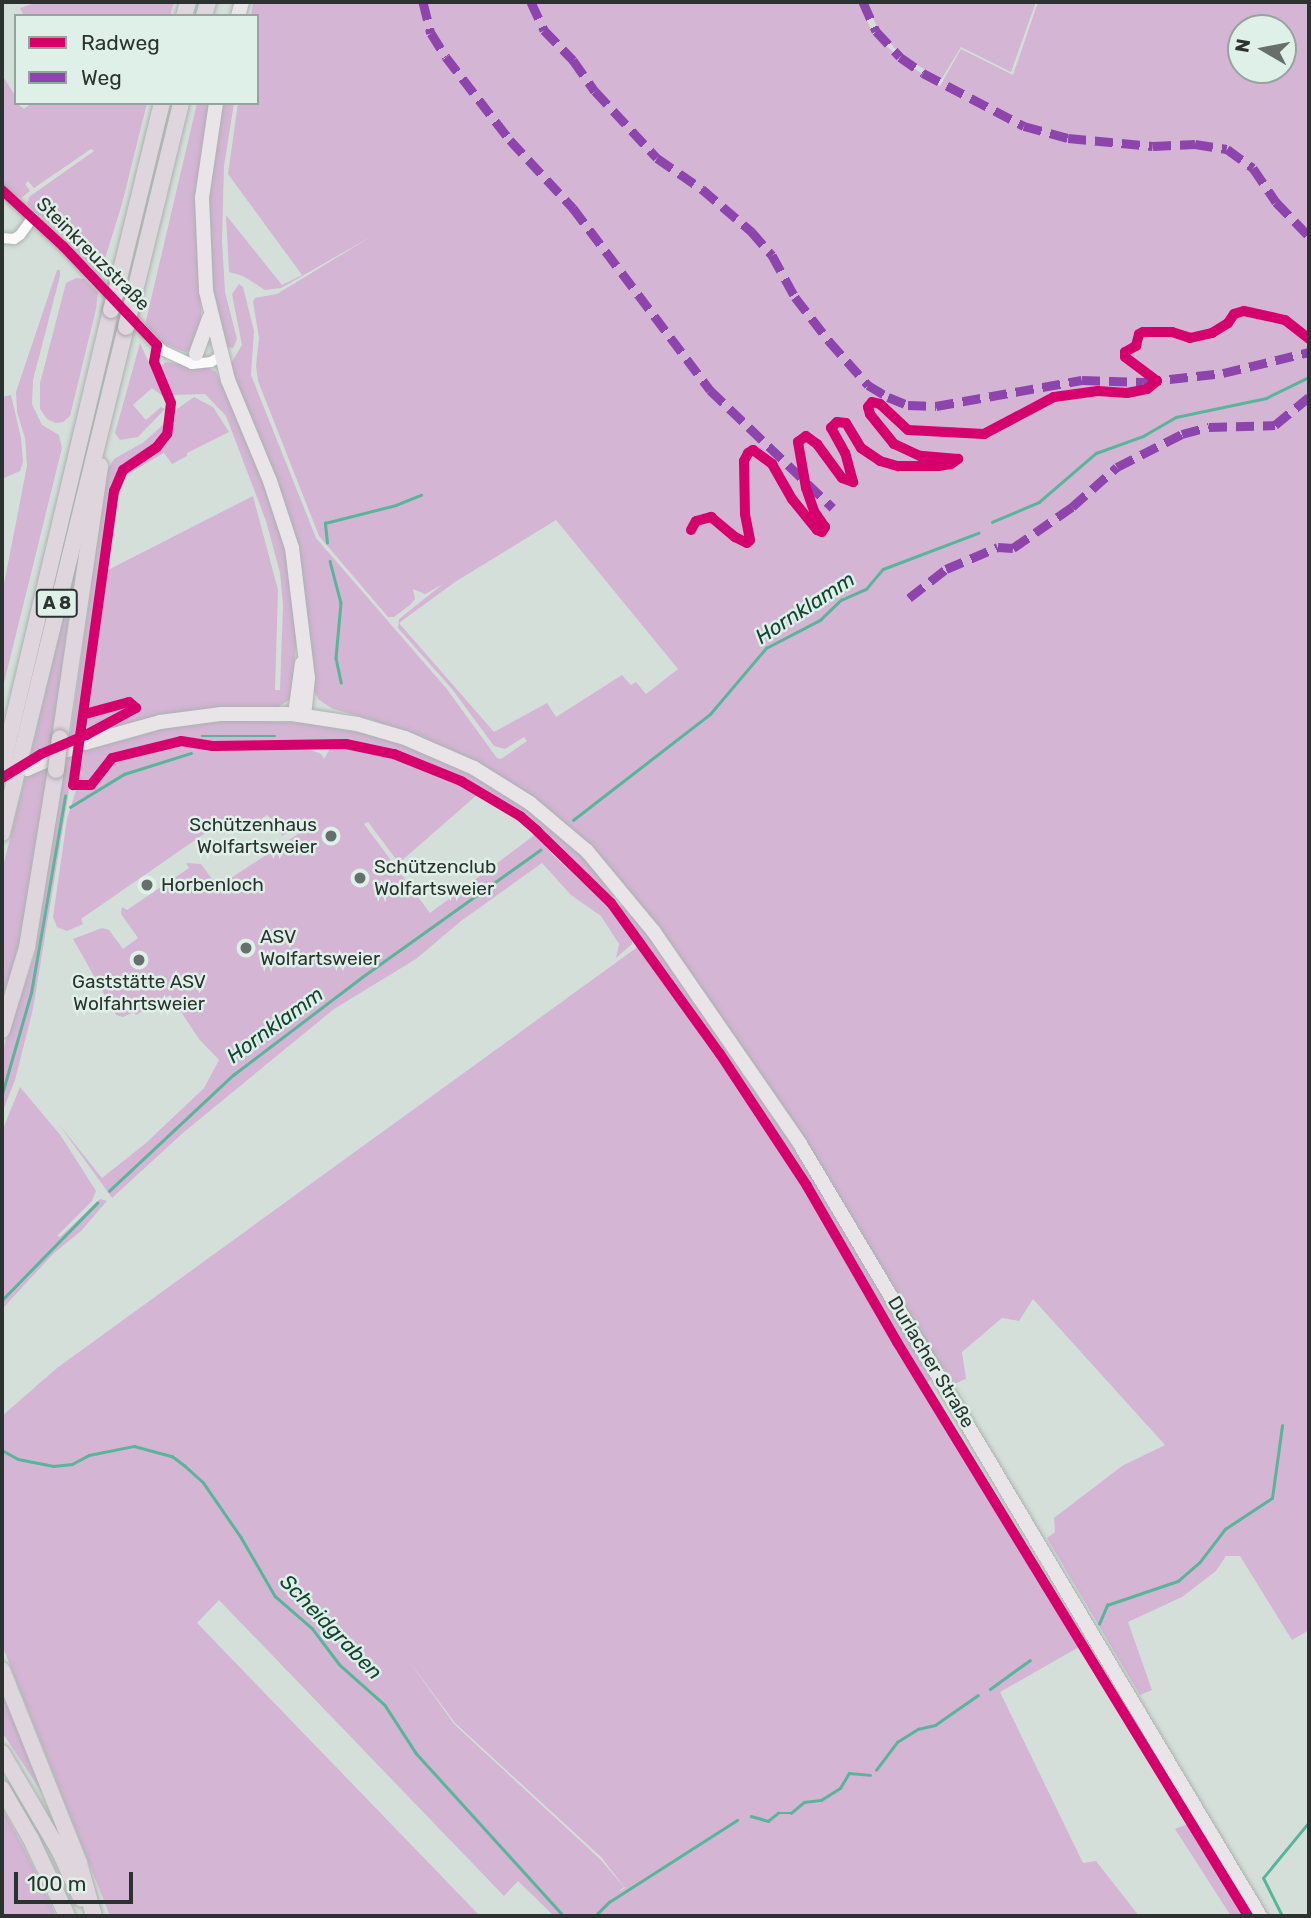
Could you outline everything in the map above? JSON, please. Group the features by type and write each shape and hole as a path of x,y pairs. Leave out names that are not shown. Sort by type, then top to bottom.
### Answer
{"highway":[{"name":"A 8","path":"2,767 11,720 162,105"},
{"name":"A 8","path":"2,833 181,105"},
{"name":"A 8","path":"2,1030 27,947 52,764 72,745 88,540 105,446 107,406"},
{"name":"A 8","path":"2,743 11,720"},
{"path":"2,1670 79,1863 92,1916"},
{"path":"2,1753 60,1852 92,1916"},
{"path":"2,1788 31,1839 67,1916"}],"main road":[{"path":"216,105 202,198 203,265 210,314 221,356 287,532 298,578 308,694 300,715"},
{"path":"196,354 210,314"},
{"path":"300,715 304,655"},
{"path":"308,694 337,720"},
{"name":"Durlacher Straße","path":"72,745 189,717 250,713 337,720 381,730 457,760 507,787 568,832 607,871 654,932 800,1144 1260,1916"},
{"path":"27,769 52,764"}],"street":[{"name":"Steinkreuzstraße","path":"2,190 33,217 157,345 192,364 211,362 221,356"},
{"path":"2,238 14,239 33,217"},
{"path":"173,355 221,356"}],"shaded area":[{"path":"38,2 174,2 171,14 23,14 20,8"},
{"path":"253,2 859,2 873,34 903,61 940,86 961,49 1013,75 1038,2 1309,2 1309,1630 1292,1640 1240,1556 1226,1556 1216,1571 1182,1597 1128,1622 1152,1690 1140,1695 1047,1538 1055,1532 1054,1518 1122,1466 1165,1445 1033,1299 1019,1321 1002,1318 962,1352 966,1379 954,1384 944,1368 922,1387 1079,1647 1000,1692 1083,1863 1096,1861 1139,1916 554,1916 518,1881 504,1896 219,1600 197,1623 480,1916 110,1916 2,1645 2,1416 57,1368 643,943 618,908 625,903 640,905 598,856 557,817 373,720 333,709 319,700 314,691 307,616 230,365 242,345 232,294 239,284 243,287 254,331 251,375 316,538 446,688 497,758 501,759 527,741 524,737 505,749 494,746 452,689 398,628 399,619 443,584 425,594 413,589 415,599 410,605 394,617 388,617 319,536 258,381 256,366 259,338 253,302 255,298 277,294 372,236 281,288 265,290 243,276 229,272 226,215 282,285 302,275 228,174 238,105 259,105 259,14 251,14","holes":["556,520 678,669 646,694 636,682 631,685 622,675 556,717 547,703 494,732 399,623 455,582","406,1657 455,1723 602,1858 625,1888 618,1892 624,1887 601,1860 454,1724"]},
{"path":"866,2 1036,2 1011,72 961,47 941,80 900,54 878,29"},
{"path":"2,75 14,94 14,105 24,109 29,105 147,105 122,204 100,275 66,238 27,204 29,197 94,151 91,149 34,188 28,181 25,184 30,191 21,198 6,189 2,182"},
{"path":"197,105 211,105 197,194 202,338 191,351 185,352 161,342 145,325"},
{"path":"221,105 234,105 224,166 222,241 225,292 237,339 233,348 226,347 211,291 208,175"},
{"path":"57,270 60,270 60,276 33,380 32,404 42,425 59,435 62,448 2,691 2,594 27,466 25,438 17,412 16,392"},
{"path":"76,278 84,279 98,292 96,309 70,416 63,422 56,423 47,419 40,409 40,383 66,283"},
{"path":"140,343 165,398 152,388 133,405 146,420 161,407 165,409 138,437 120,440 115,433"},
{"path":"165,362 209,368 216,372 253,451 285,539 297,632 292,698 278,707 194,711 113,729 111,726 89,735 135,712 138,707 135,702 129,700 89,712 106,571 253,496 278,590 275,690 280,690 283,605 280,573 266,521 226,416 205,394 172,395 160,370"},
{"path":"11,395 21,438 23,462 20,471 2,479 2,397"},
{"path":"194,397 213,407 229,432 187,453 187,456 172,464 164,453 124,476 157,451 170,433 177,409"},
{"path":"167,421 157,443 123,466 115,479 92,621 83,707 77,736 70,739 107,470 114,459 144,442"},
{"path":"76,563 53,740 50,748 30,758"},
{"path":"133,705 133,709 87,732 89,717"},
{"path":"226,720 306,723 396,739 495,785 568,838 616,893 613,897 607,895 537,827 506,806 448,773 363,744 347,741 209,744 178,740 113,756 100,767 93,782 82,785 78,782 84,748 166,726"},
{"path":"186,743 206,748 262,746 311,750 321,754 324,759 331,747 348,746 393,756 443,776 478,794 399,863 368,822 364,824 430,913 536,834 553,855 606,904 632,938 632,944 616,958 619,944 601,916 571,895 542,863 461,921 416,959 334,1009 184,1132 112,1198 58,1123 102,1178 146,1143 204,1088 219,1060 199,1039 170,995 136,1015 134,1012 123,1017 116,1015 73,939 102,928 109,930 123,949 138,938 121,914 122,907 127,910 189,868 186,863 201,864 212,879 225,882 301,832 290,831 282,836 277,824 267,815 241,832 233,821 217,833 214,827 81,919 83,924 67,931 57,927 53,917 67,819 76,790 96,786 104,768 113,760"},
{"path":"75,754 33,1009 15,1080 2,1113 2,1052 34,957 65,765 67,757"},
{"path":"48,767 26,924 2,1011 2,871 25,778"},
{"path":"20,1087 61,1136 96,1191 92,1201 57,1236 60,1237 100,1199 107,1201 81,1231 54,1253 2,1309 2,1131"},
{"path":"2,1692 20,1735 43,1794 2,1732"},
{"path":"2,1808 26,1852 56,1916 2,1916"},
{"path":"1188,1824 1247,1916 1231,1916 1175,1829"}],"waterway":[{"name":"Hornklamm","path":"992,522 1039,502 1096,453 1143,436 1176,417 1266,398 1309,377"},
{"path":"327,543 325,523 396,505 421,495"},
{"name":"Hornklamm","path":"573,820 710,714 766,648 820,620 841,600 866,589 883,569 978,533"},
{"path":"330,561 341,603 336,658 341,682"},
{"path":"202,736 275,736"},
{"path":"70,807 124,774 191,753"},
{"path":"2,1094 31,993 65,796"},
{"name":"Hornklamm","path":"109,1191 233,1075 362,977 540,850"},
{"name":"Hornklamm","path":"2,1300 97,1203"},
{"path":"1099,1624 1107,1605 1178,1581 1199,1563 1225,1529 1272,1498 1282,1426"},
{"name":"Scheidgraben","path":"2,1450 18,1459 53,1466 72,1464 89,1455 134,1446 172,1456 184,1465 203,1482 241,1537 275,1596 312,1628 340,1665 385,1705 416,1753 564,1916"},
{"path":"990,1689 1030,1660"},
{"path":"876,1770 897,1742 918,1729 935,1725 978,1695"},
{"path":"751,1816 768,1821 778,1813 791,1813 804,1802 821,1800 840,1788 849,1773 870,1775"},
{"path":"595,1916 609,1902 737,1820"},
{"path":"1282,1916 1263,1878 1309,1822"}],"marked path":[{"path":"423,2 431,33 446,57 510,140 573,208 710,390 833,508"},
{"path":"531,2 544,30 573,60 595,91 657,158 702,189 751,231 772,255 795,297 829,341 868,385 888,397 908,405 936,406 1082,380 1143,382 1223,373 1309,352"},
{"path":"863,2 876,31 900,57 923,73 1024,126 1068,138 1153,146 1195,144 1227,149 1253,168 1276,202 1309,236"},
{"path":"909,598 946,569 998,547 1013,548 1072,507 1117,467 1182,434 1209,427 1275,425 1309,397"}],"cycle path":[{"path":"2,190 63,246 157,345 154,362 171,403 167,434 157,447 123,470 114,491 73,785 91,785 112,758 181,741 213,746 346,744 394,754 461,781 520,816 537,831 611,903 720,1054 807,1186 897,1342 1248,1916"},
{"path":"691,530 696,521 711,517 735,537 747,543 750,540 745,514 744,461 753,450 772,464 792,499 817,530 822,532 825,527 814,511 806,488 798,442 806,436 817,444 842,478 853,482 845,453 831,428 837,422 846,423 861,448 880,461 898,466 938,466 951,464 958,459 920,456 894,444 870,414 868,407 872,402 880,404 908,430 984,434 1054,397 1098,391 1127,393 1147,389 1157,381 1125,357 1125,352 1136,346 1139,334 1143,332 1172,332 1190,338 1212,333 1228,323 1234,314 1244,311 1285,320 1309,339"},
{"path":"2,778 41,754 86,735 136,708 129,702 85,714"}],"place":[{"name":"Schützenhaus Wolfartsweier","path":"331,836"},
{"name":"Schützenclub Wolfartsweier","path":"360,878"},
{"name":"Horbenloch","path":"147,885"},
{"name":"ASV Wolfartsweier","path":"246,948"},
{"name":"Gaststätte ASV Wolfahrtsweier","path":"139,960"}]}
